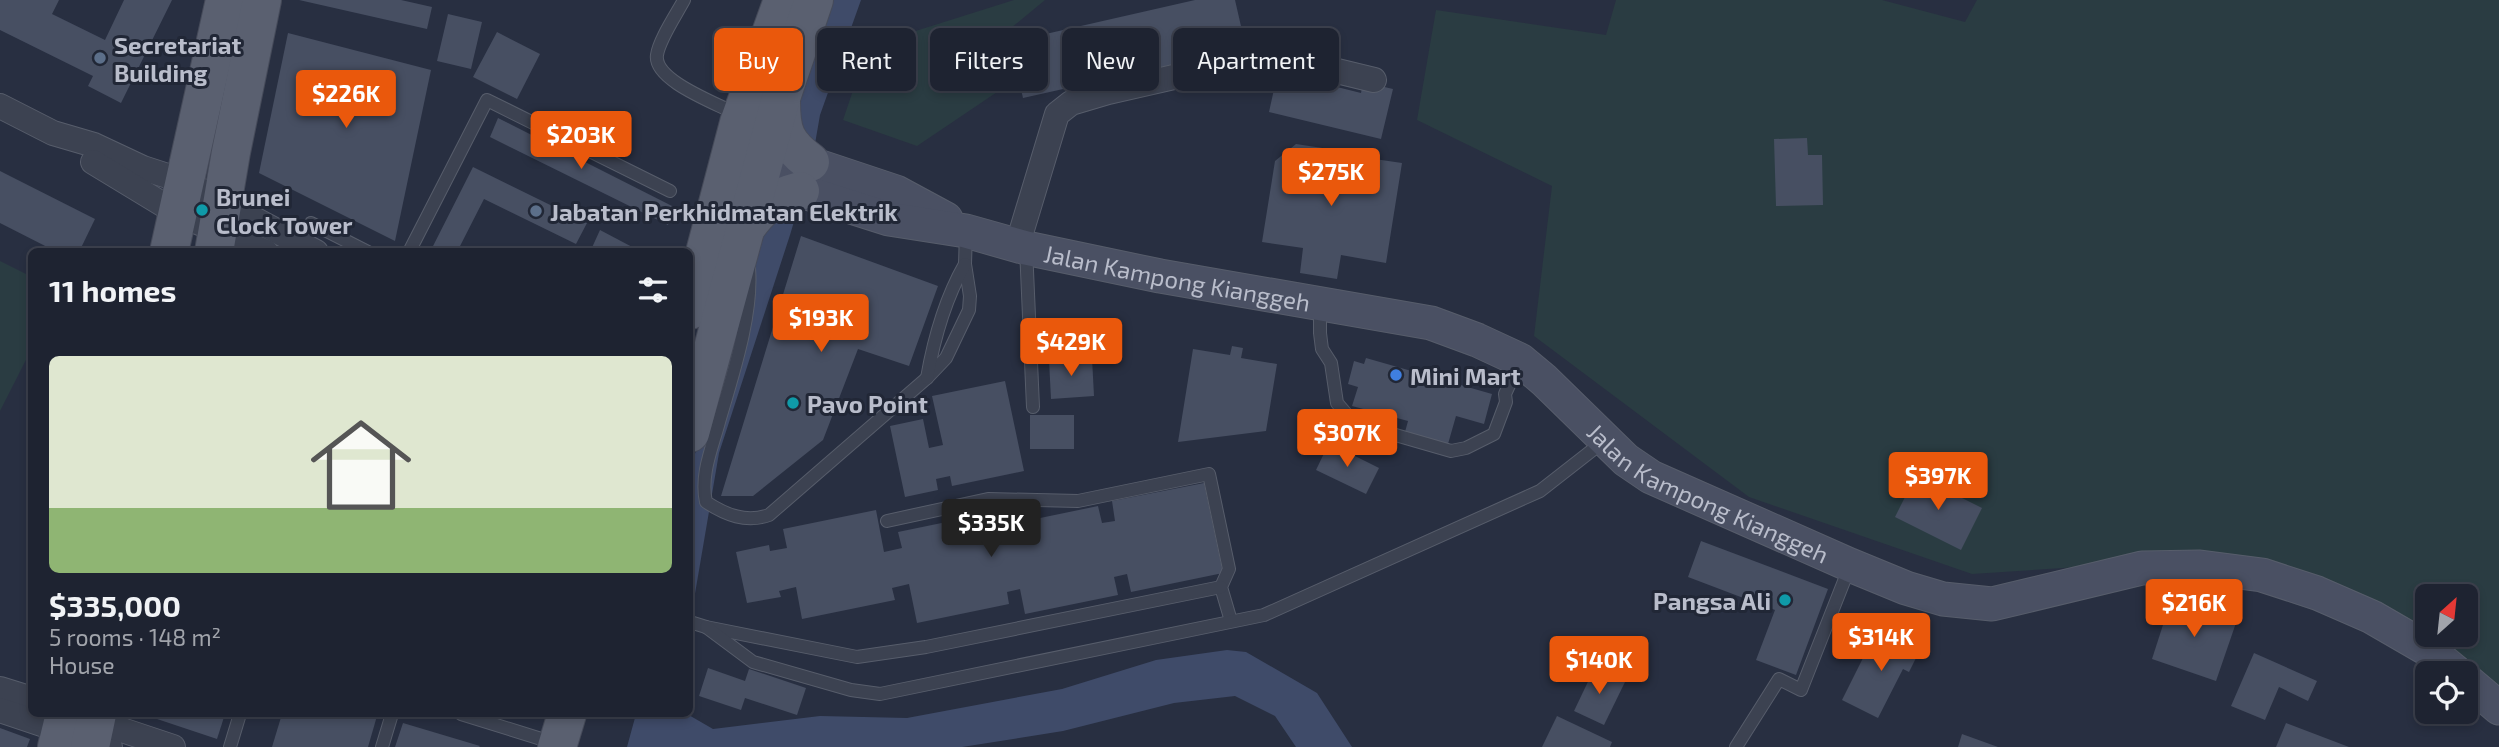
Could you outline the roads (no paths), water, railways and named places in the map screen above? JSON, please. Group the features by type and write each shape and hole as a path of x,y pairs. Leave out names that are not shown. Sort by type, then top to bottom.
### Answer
{"main road":[{"path":"170,248 225,0"},
{"path":"219,228 231,152 262,0"},
{"path":"693,305 771,181 783,0"},
{"path":"693,420 771,181 781,122 781,99 814,0"},
{"name":"Jalan Kampong Kianggeh","path":"771,181 889,219 966,230 1022,247 1160,276 1431,323 1520,360 1626,460 1651,477 1850,565 1906,588 1943,599 1992,604 2142,568 2200,567 2262,575 2317,593 2372,617 2430,650 2443,661"},
{"path":"2478,690 2499,708"},
{"path":"566,738 590,717"}],"street":[{"path":"1022,247 1057,114 1072,103 1108,92 1271,55 1374,80"},
{"path":"0,106 52,133 84,157 121,177 180,197 219,228 258,248"},
{"path":"219,228 300,248"},
{"path":"0,688 28,698"},
{"path":"0,710 83,731 173,747"}],"lane":[{"path":"684,0 659,48 656,57 658,66 771,181 749,302 709,458 704,490 706,502 743,519 758,519 769,515 927,378 946,358 968,310 970,296 965,264 966,230"},
{"path":"411,248 487,100 670,191"},
{"path":"311,223 360,248"},
{"path":"1022,247 1033,407"},
{"path":"927,378 944,309 965,264"},
{"path":"1320,305 1322,349 1331,363 1338,403 1354,423 1451,451 1466,448 1494,434 1506,401 1505,394 1520,360"},
{"path":"706,627 753,662 851,690 880,694 1264,615 1540,491 1606,440"},
{"path":"887,521 988,499 1078,501 1209,474 1229,569 1221,587 1231,621"},
{"path":"1736,747 1779,679 1801,690 1850,565"},
{"path":"693,623 857,657 926,647 1221,587"},
{"path":"229,747 239,717"},
{"path":"382,747 391,717"},
{"path":"474,717 566,738"}],"water":[{"path":"833,0 861,0 851,28 823,28"},
{"path":"817,47 817,91 829,91 820,115 812,161 790,235 719,453 693,605 693,460"},
{"path":"1227,650 1246,652 1317,693 1352,747 1296,747 1275,716 1235,696 1174,703 1063,731 962,747 627,747 635,717 692,717 713,729 820,716 907,718 1062,689 1156,660"}],"place":[{"name":"Secretariat Building","path":"100,58"},
{"name":"Brunei Clock Tower","path":"202,210"},
{"name":"Jabatan Perkhidmatan Elektrik","path":"536,211"},
{"name":"Mini Mart","path":"1396,375"},
{"name":"Pavo Point","path":"793,403"},
{"name":"Pangsa Ali","path":"1785,600"}]}
